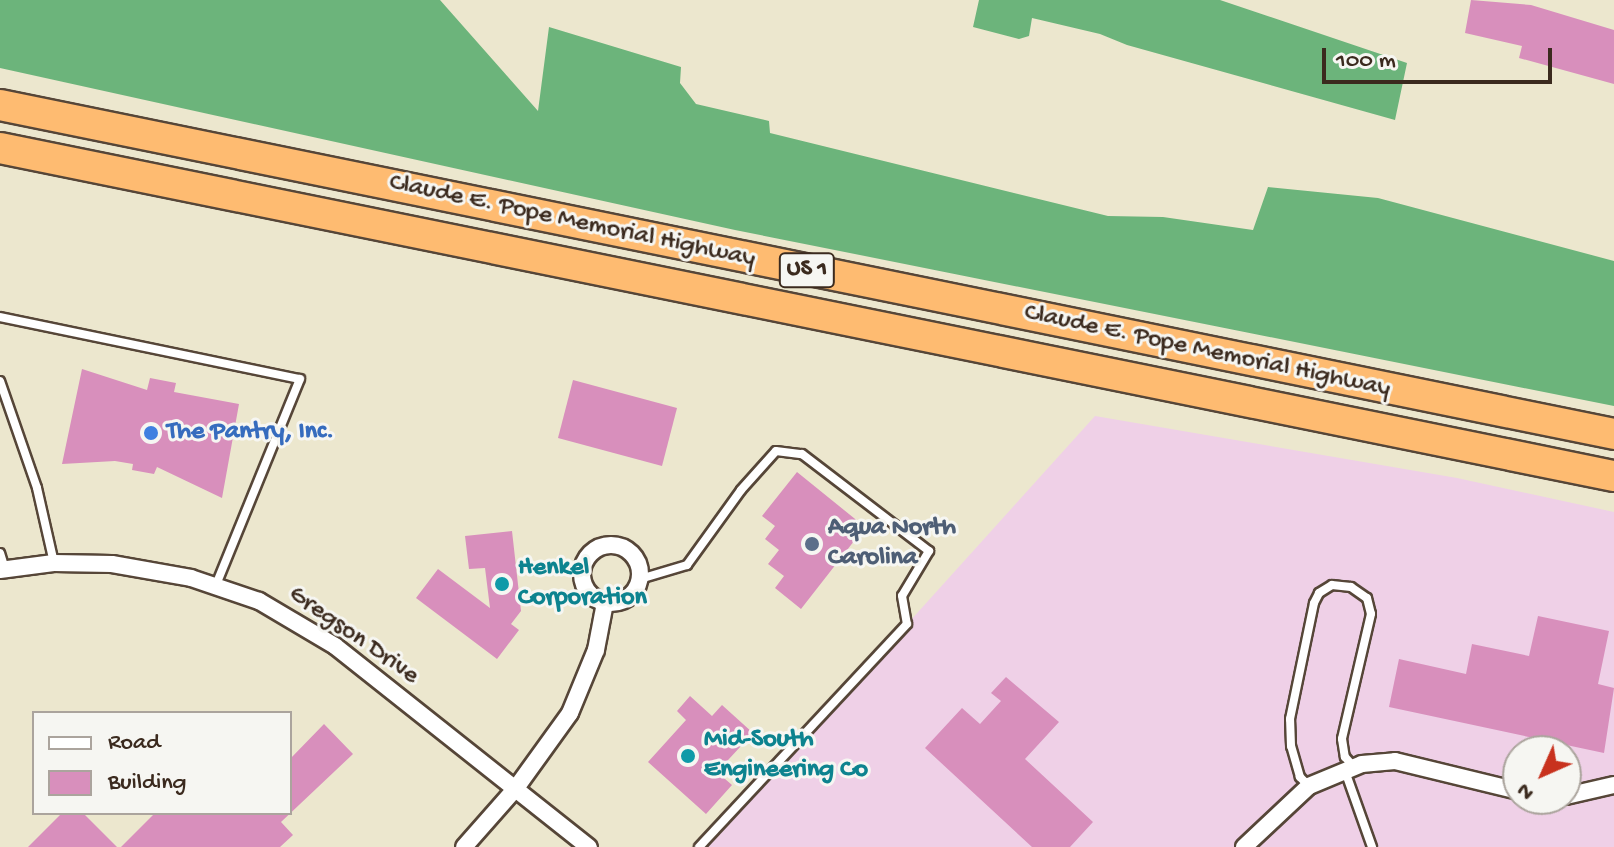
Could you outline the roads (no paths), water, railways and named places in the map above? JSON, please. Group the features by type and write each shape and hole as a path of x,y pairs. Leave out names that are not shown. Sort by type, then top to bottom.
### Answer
{"highway":[{"name":"Claude E. Pope Memorial Highway","path":"0,105 1614,434"},
{"name":"Claude E. Pope Memorial Highway","path":"0,148 1614,476"}],"street":[{"path":"605,546 624,548 637,561 640,579 637,588 624,601 605,603 588,593 583,584 583,564 596,549 605,546"},
{"name":"Gregson Drive","path":"2,564 112,564 216,585 259,601 335,646 589,847"},
{"path":"464,847 516,788 579,695 596,650 605,603"},
{"path":"1244,847 1309,786 1350,769 1395,761 1502,787"},
{"path":"1582,792 1614,785"}],"lane":[{"path":"0,317 300,379 216,585"},
{"path":"0,381 37,488 54,563"},
{"path":"640,579 687,565 741,490 776,451 802,454 929,551 902,596 907,624 699,847"},
{"path":"1309,786 1300,777 1291,746 1290,719 1314,603 1319,593 1332,585 1351,587 1367,598 1371,614 1342,739 1372,847"}],"place":[{"name":"The Pantry, Inc.","path":"151,433"},
{"name":"Aqua North Carolina","path":"812,544"},
{"name":"Henkel Corporation","path":"502,584"},
{"name":"Mid-South Engineering Co","path":"688,756"}]}
